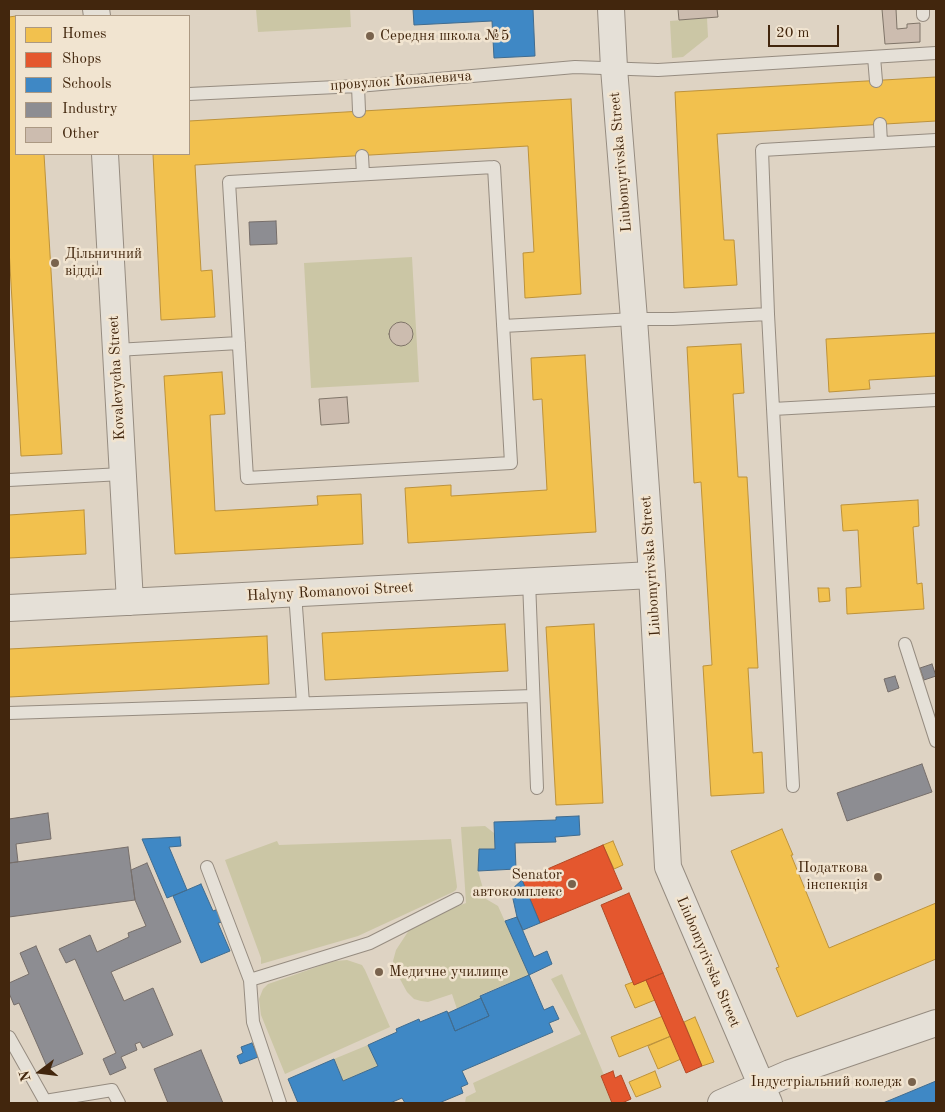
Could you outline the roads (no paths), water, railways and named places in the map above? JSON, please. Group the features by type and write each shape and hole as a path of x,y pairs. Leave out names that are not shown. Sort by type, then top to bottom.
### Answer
{"street":[{"name":"Liubomyrivska Street","path":"611,9 652,575 668,867 765,1094"},
{"name":"Kovalevycha Street","path":"105,155 130,602"},
{"name":"Halyny Romanovoi Street","path":"9,608 652,575"},
{"path":"721,1103 765,1094 790,1073 936,1023"}],"lane":[{"name":"провулок Ковалевича","path":"190,94 358,86 575,68 658,70 936,54"},
{"path":"874,57 876,81"},
{"path":"358,86 359,111"},
{"path":"880,124 881,143"},
{"path":"793,786 768,314 762,150 936,140"},
{"path":"362,156 363,174"},
{"path":"494,167 503,326 511,463 247,478 229,182 494,167"},
{"path":"503,326 768,314"},
{"path":"116,350 239,343"},
{"path":"773,409 936,400"},
{"path":"9,480 122,474"},
{"path":"529,582 537,788"},
{"path":"295,593 303,704"},
{"path":"904,644 936,740"},
{"path":"9,713 533,696"},
{"path":"207,867 250,980 253,1022 280,1103"},
{"path":"250,980 370,943 457,899"},
{"path":"9,1037 45,1101 112,1090 118,1103"}],"place":[{"name":"Середня школа №5","path":"370,36"},
{"name":"Дільничний відділ","path":"55,263"},
{"name":"Податкова інспекція","path":"878,877"},
{"name":"Senator автокомплекс","path":"572,884"},
{"name":"Медичне училище","path":"379,972"},
{"name":"Індустріальний коледж","path":"912,1082"}]}
